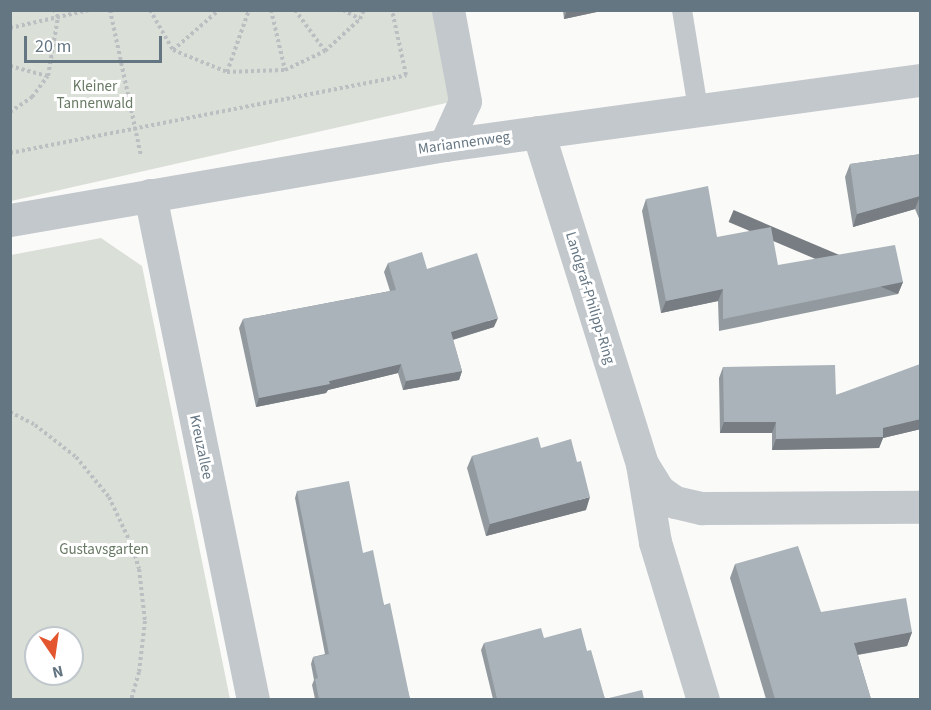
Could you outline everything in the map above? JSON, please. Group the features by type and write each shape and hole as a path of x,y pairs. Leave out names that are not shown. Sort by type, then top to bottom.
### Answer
{"street":[{"path":"445,145 465,100 448,10"},
{"name":"Mariannenweg","path":"10,220 445,145 921,80"},
{"name":"Landgraf-Philipp-Ring","path":"538,132 642,464 655,542 703,699"},
{"name":"Kreuzallee","path":"150,195 253,699"},
{"name":"Landgraf-Philipp-Ring","path":"642,464 658,491 675,502 702,508 921,507"}],"lane":[{"path":"682,10 698,109"}],"path":[{"path":"10,112 32,97 48,76 58,17 54,10"},
{"path":"10,28 89,10"},
{"path":"110,10 150,195"},
{"path":"150,10 173,50 227,72 285,70 325,51 360,20 364,10"},
{"path":"173,50 219,10"},
{"path":"227,72 249,10"},
{"path":"271,10 285,70"},
{"path":"295,10 325,51"},
{"path":"343,10 360,20"},
{"path":"10,153 406,75 392,10"},
{"path":"10,66 48,76"},
{"path":"10,412 35,425 76,457 109,497 128,536 139,569 145,621 140,672 131,699"}],"green space":[{"name":"Kleiner Tannenwald","path":"10,11 437,11 455,101 11,201"},
{"name":"Gustavsgarten","path":"101,238 142,266 230,699 11,699 11,255"}],"building":[{"path":"921,154 921,198 920,196 857,214 850,164"},
{"path":"708,186 717,237 771,227 778,265 895,245 903,282 723,319 723,289 666,301 646,199"},
{"path":"422,252 427,269 477,253 498,318 451,332 462,371 406,381 401,364 329,381 330,384 259,398 243,319 396,290 388,263"},
{"path":"920,364 921,419 883,428 883,437 776,439 776,422 724,422 723,367 835,365 836,395"},
{"path":"538,437 541,448 571,439 577,462 581,461 590,497 490,524 472,456"},
{"path":"349,481 363,553 373,550 384,605 390,603 410,699 319,699 315,679 318,678 313,657 329,654 297,491"},
{"path":"798,546 821,612 906,598 912,632 854,643 871,699 775,699 735,564"},
{"path":"541,628 544,638 581,628 587,651 591,650 605,699 497,699 484,643"},
{"path":"642,690 644,699 605,699"}]}
